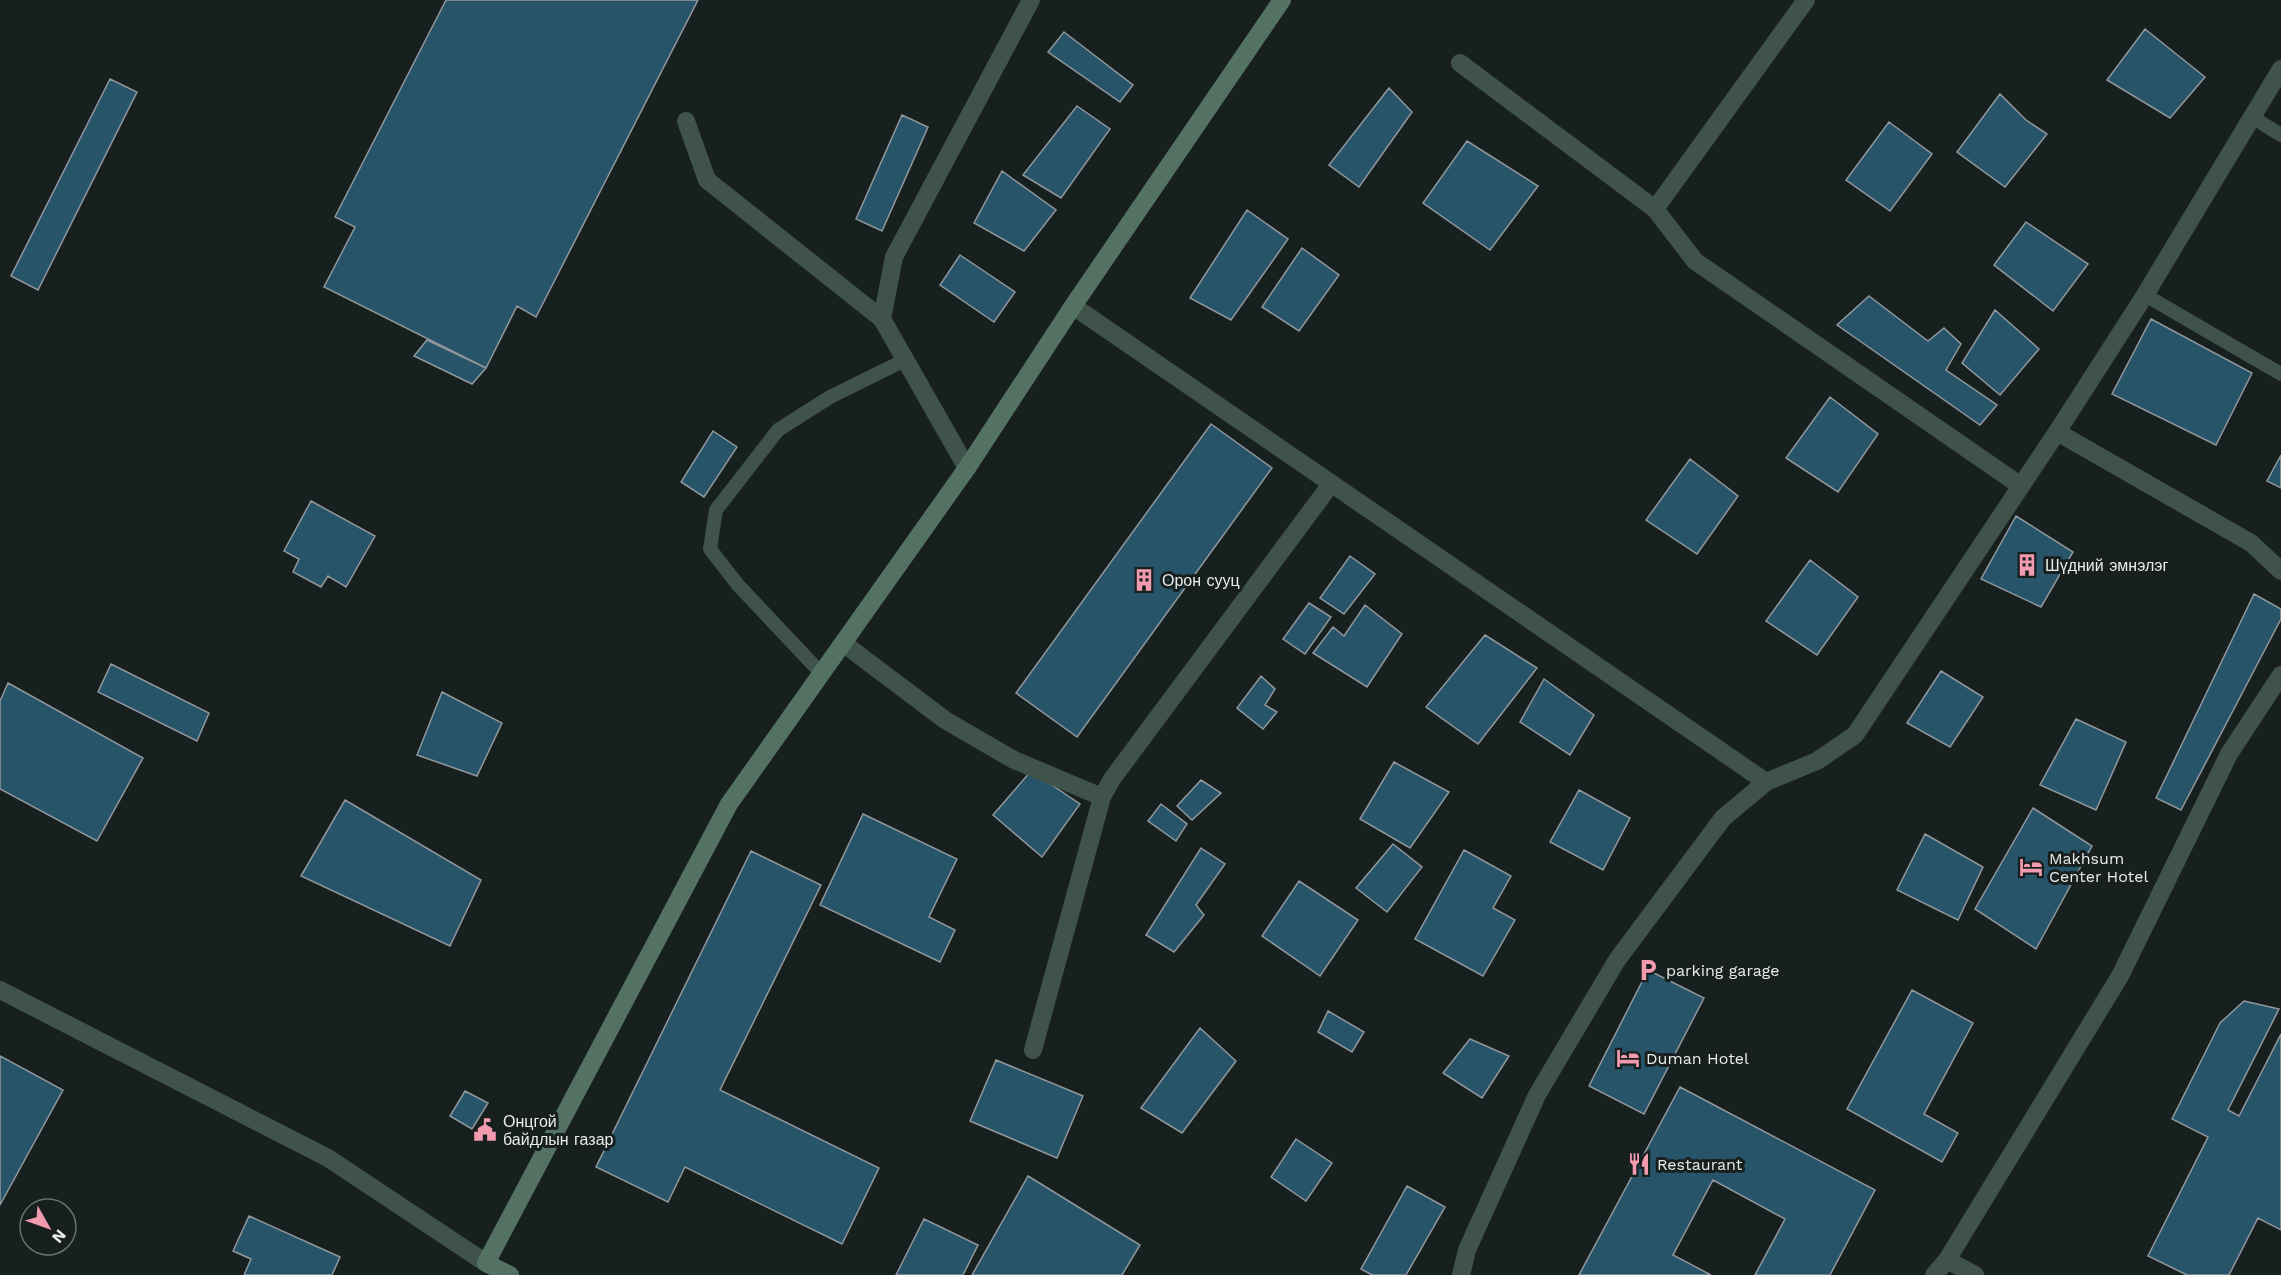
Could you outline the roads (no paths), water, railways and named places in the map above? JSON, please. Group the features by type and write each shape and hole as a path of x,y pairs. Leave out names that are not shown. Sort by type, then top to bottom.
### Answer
{"main road":[{"path":"510,1275 486,1263 729,804 967,468 1073,306 1282,0"}],"street":[{"path":"882,319 894,257 1031,0"},
{"path":"1655,209 1806,0"},
{"path":"1460,63 1655,209 1695,261 2021,486"},
{"path":"1461,1275 1467,1250 1537,1095 1617,960 1723,819 1766,782 1817,761 1855,735 2057,432 2145,295 2281,69"},
{"path":"686,121 707,180 882,319 967,468"},
{"path":"1073,306 1766,782"},
{"path":"2057,432 2252,543 2281,571"},
{"path":"1033,1050 1102,797 1112,779 1331,484"},
{"path":"843,643 945,720 1014,760 1102,797"},
{"path":"1934,1275 1947,1260 2120,976 2229,754 2281,675"},
{"path":"0,990 328,1158 486,1263"},
{"path":"1947,1260 1975,1275"}],"lane":[{"path":"2252,117 2281,135"},
{"path":"2145,295 2281,374"},
{"path":"821,674 738,585 710,549 716,510 778,430 830,397 905,360"}],"place":[{"name":"Шүдний эмнэлэг","path":"2027,565"},
{"name":"Орон сууц","path":"1144,580"},
{"name":"Makhsum Center Hotel","path":"2031,867"},
{"name":"parking garage","path":"1648,970"},
{"name":"Duman Hotel","path":"1628,1058"},
{"name":"Онцгой байдлын газар","path":"485,1130"},
{"name":"Restaurant","path":"1639,1164"}]}
